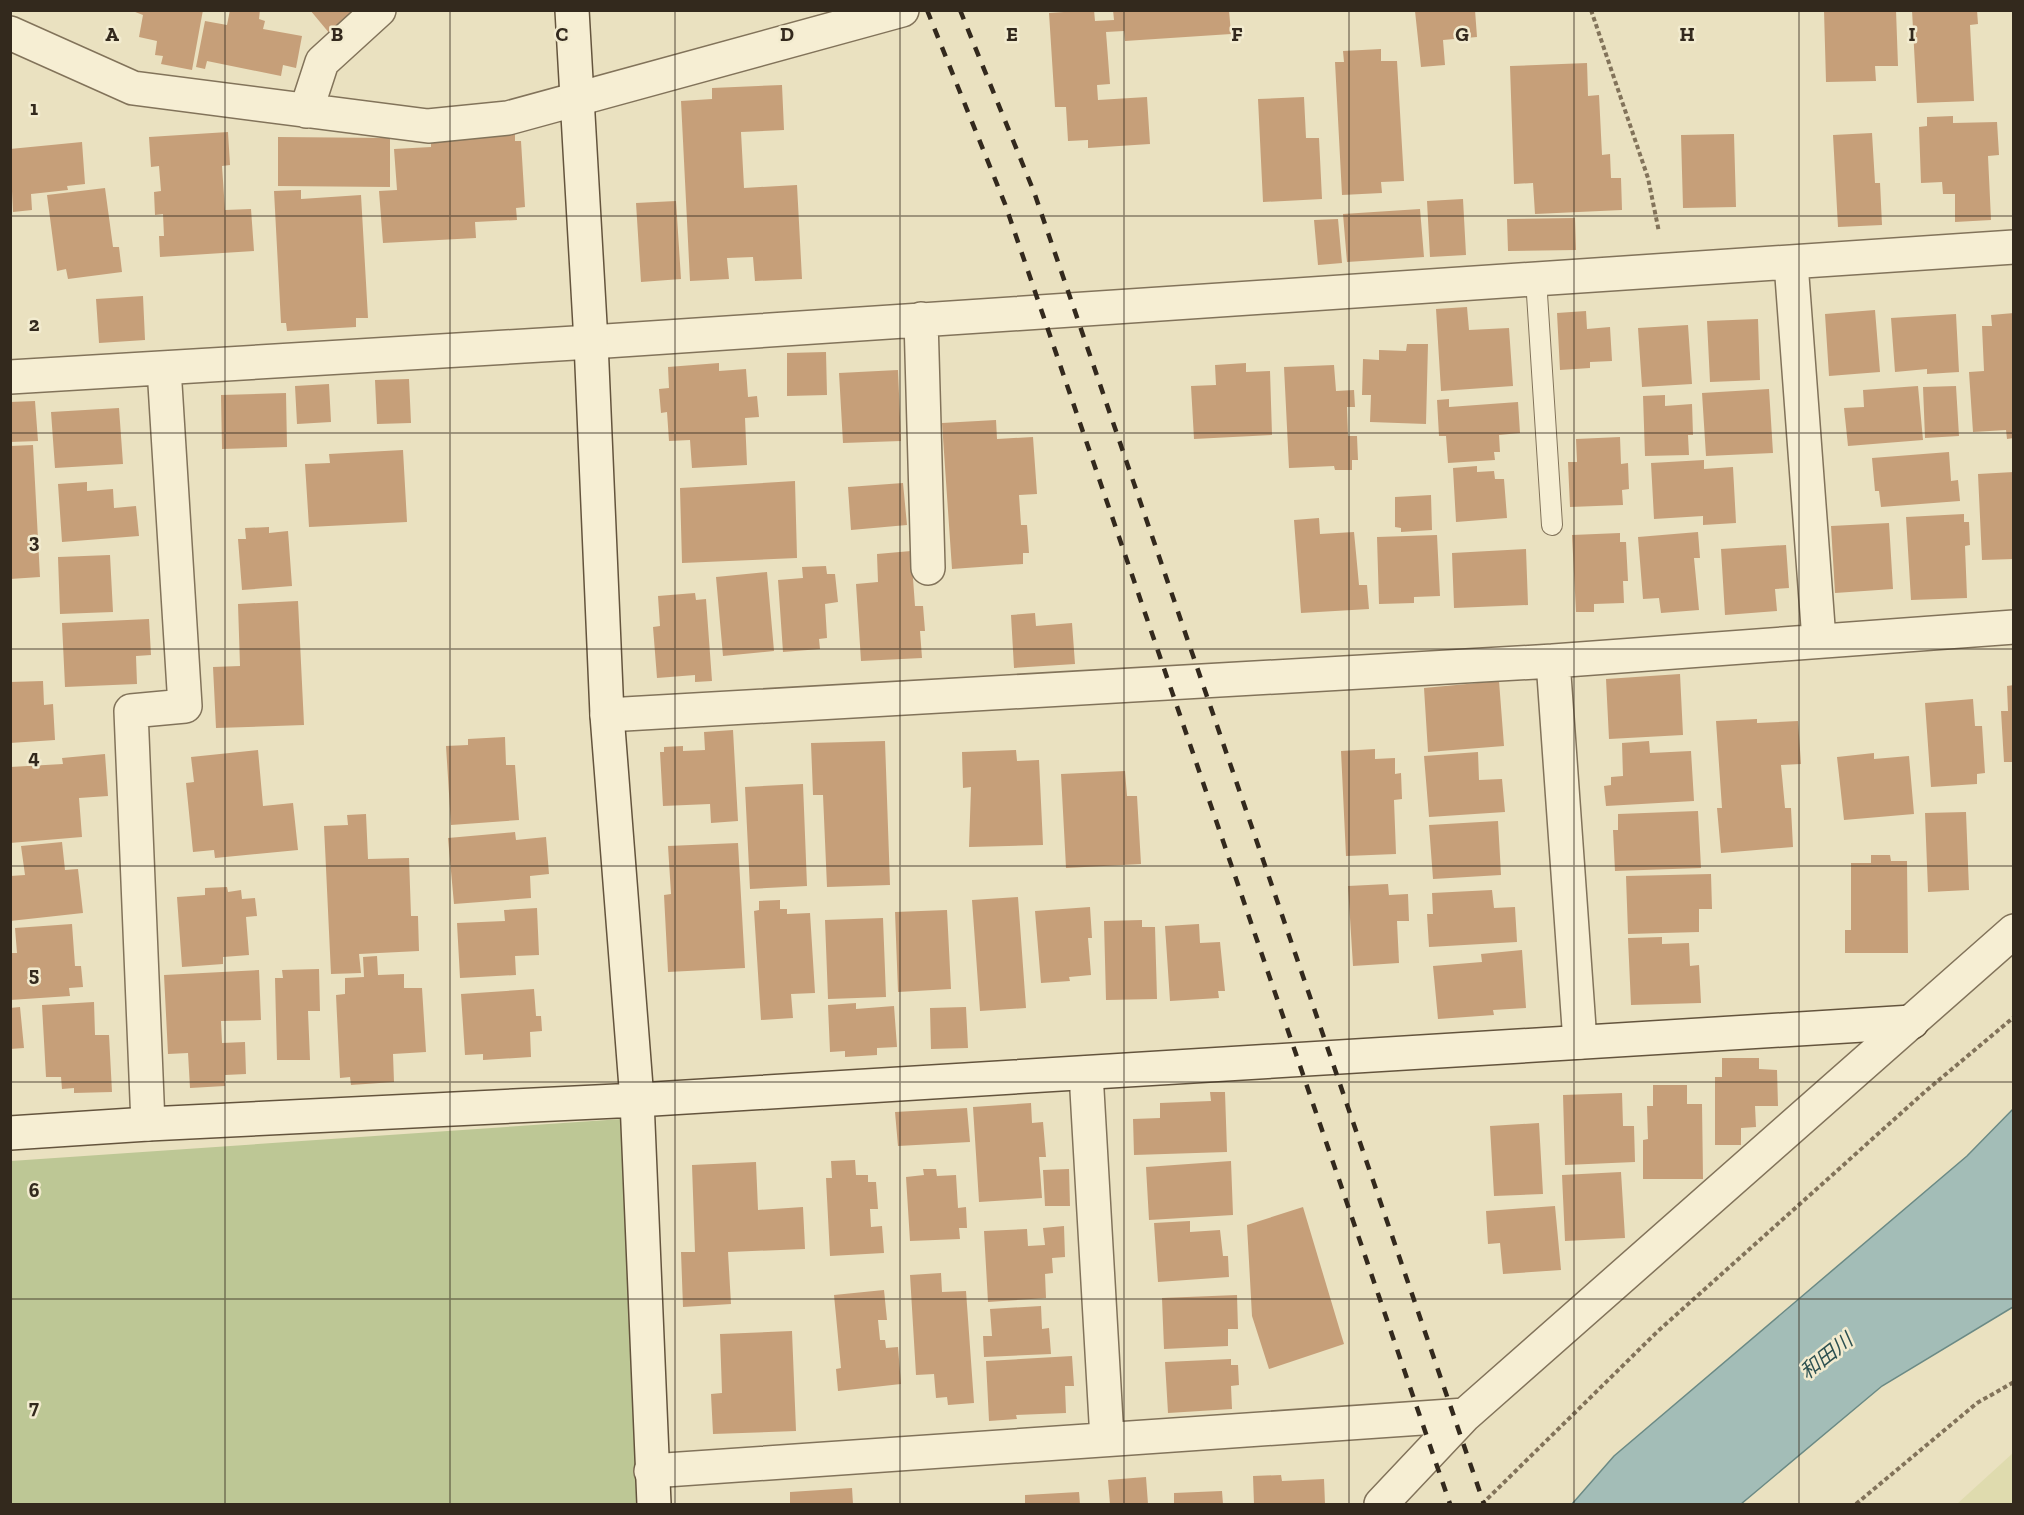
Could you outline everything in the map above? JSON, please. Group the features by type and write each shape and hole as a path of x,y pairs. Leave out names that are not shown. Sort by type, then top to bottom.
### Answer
{"street":[{"path":"306,111 322,62 379,10"},
{"path":"572,10 575,98 591,342 607,715 637,1100 654,1504"},
{"path":"10,33 133,88 428,126 508,118 902,10"},
{"path":"10,377 591,342 2013,247"},
{"path":"1791,263 1820,640"},
{"path":"921,319 928,568"},
{"path":"148,1124 130,711 185,706 164,368"},
{"path":"607,715 1553,661 2013,627"},
{"path":"1553,661 1580,1042"},
{"path":"1381,1504 1465,1415 2013,931"},
{"path":"10,1133 637,1100 1912,1022"},
{"path":"1086,1073 1107,1439"},
{"path":"651,1471 1465,1415"}],"lane":[{"path":"1536,279 1552,525"}],"path":[{"path":"1591,10 1648,178 1667,271"},
{"path":"1482,1504 1657,1332 1927,1090 2013,1017"},
{"path":"1856,1504 1977,1403 2013,1382"}],"shaded area":[{"path":"2013,1453 2013,1504 1957,1504"}],"green space":[{"path":"622,1119 643,1504 11,1504 11,1161"}],"water":[{"name":"和田川","path":"2013,1109 2013,1307 1882,1386 1741,1504 1572,1504 1614,1456 1967,1156"}],"building":[{"path":"130,10 203,10 192,70 161,64 163,56 155,55 157,41 139,37 143,15"},
{"path":"230,10 260,10 259,19 265,21 263,29 302,36 296,68 283,65 281,76 207,61 205,69 196,67 205,21 227,25"},
{"path":"310,10 357,10 330,34"},
{"path":"1094,10 1095,21 1114,20 1113,10 1229,10 1231,34 1125,41 1124,31 1106,32 1110,84 1097,85 1098,100 1147,97 1150,144 1088,148 1088,140 1068,141 1066,107 1055,107 1049,13"},
{"path":"1475,10 1477,37 1443,40 1445,65 1421,67 1415,11"},
{"path":"1824,10 1896,10 1898,66 1875,66 1876,81 1826,82"},
{"path":"1912,10 1977,10 1978,24 1970,25 1974,101 1917,103"},
{"path":"1381,49 1381,61 1397,61 1404,181 1381,182 1382,193 1342,195 1335,62 1344,62 1343,51"},
{"path":"1587,63 1588,96 1599,95 1602,155 1610,154 1611,178 1621,178 1622,210 1535,214 1533,183 1514,184 1510,66"},
{"path":"782,85 784,130 741,132 744,188 797,185 802,279 755,281 753,257 727,258 729,279 690,281 681,101 712,99 712,88"},
{"path":"1304,97 1306,138 1319,138 1322,199 1263,202 1258,99"},
{"path":"1953,116 1953,123 1997,122 1999,155 1988,156 1991,220 1955,222 1955,194 1943,194 1942,182 1921,183 1919,127 1927,126 1927,117"},
{"path":"228,132 230,165 222,166 225,210 251,209 254,251 160,257 159,236 164,236 163,214 155,215 154,192 161,191 159,166 151,167 149,137"},
{"path":"1872,133 1875,183 1880,183 1882,225 1838,227 1833,135"},
{"path":"515,134 515,141 521,141 525,207 516,208 517,220 475,222 476,238 383,243 379,191 397,190 394,149 431,147 431,139"},
{"path":"1734,134 1736,207 1683,208 1681,135"},
{"path":"278,137 390,138 390,187 278,186"},
{"path":"82,142 85,184 67,186 68,190 31,194 32,210 13,212 10,149"},
{"path":"105,188 113,247 119,247 122,272 68,279 66,269 57,271 47,195"},
{"path":"301,190 301,199 361,195 368,318 356,318 356,327 287,331 286,323 281,323 274,191"},
{"path":"1463,199 1466,255 1430,257 1427,201"},
{"path":"676,201 681,279 641,282 636,203"},
{"path":"1420,209 1424,257 1347,262 1343,214"},
{"path":"1575,218 1576,250 1508,251 1507,219"},
{"path":"1338,219 1342,263 1318,265 1314,220"},
{"path":"143,296 145,340 99,343 96,299"},
{"path":"1467,307 1469,330 1509,328 1513,386 1441,391 1436,309"},
{"path":"1875,310 1880,372 1829,376 1825,314"},
{"path":"1586,311 1587,329 1610,327 1612,361 1590,362 1590,368 1560,370 1557,313"},
{"path":"2014,313 2014,438 2007,439 2006,430 1973,432 1969,372 1984,371 1982,326 1992,326 1991,315"},
{"path":"1956,314 1959,372 1927,374 1927,369 1895,372 1891,318"},
{"path":"1758,319 1760,380 1710,382 1707,321"},
{"path":"1688,325 1692,384 1642,387 1638,328"},
{"path":"1407,344 1428,344 1426,424 1370,422 1371,395 1362,395 1363,359 1379,360 1379,350 1406,351"},
{"path":"826,352 827,395 787,396 787,353"},
{"path":"719,363 719,371 746,369 748,397 757,396 759,417 745,418 747,465 692,468 690,440 669,441 667,412 661,413 659,389 669,388 668,367"},
{"path":"1246,363 1246,372 1270,371 1272,435 1194,439 1191,386 1216,385 1215,365"},
{"path":"1334,365 1336,391 1354,390 1355,407 1347,407 1348,436 1357,436 1358,460 1352,460 1352,470 1335,470 1334,466 1289,468 1284,367"},
{"path":"898,370 901,441 843,443 839,373"},
{"path":"409,379 411,423 377,424 375,380"},
{"path":"329,384 331,422 297,424 295,386"},
{"path":"1918,386 1923,440 1848,446 1844,408 1864,407 1863,390"},
{"path":"1956,386 1959,436 1925,438 1923,387"},
{"path":"1769,389 1773,453 1706,456 1702,393"},
{"path":"286,393 287,447 222,449 221,395"},
{"path":"1665,395 1665,406 1692,404 1693,435 1688,435 1689,455 1645,456 1643,396"},
{"path":"1449,399 1449,407 1518,402 1520,433 1499,435 1500,452 1494,452 1495,460 1448,463 1446,436 1439,436 1437,400"},
{"path":"35,401 38,441 10,442 10,402"},
{"path":"119,408 123,464 55,468 51,412"},
{"path":"996,420 997,439 1033,437 1037,494 1019,495 1021,525 1027,525 1029,553 1023,553 1023,564 952,569 942,423"},
{"path":"1620,437 1621,464 1628,463 1629,489 1622,490 1623,505 1570,507 1568,462 1577,462 1576,439"},
{"path":"33,445 40,577 10,579 10,446"},
{"path":"403,450 407,522 309,527 305,464 330,463 329,454"},
{"path":"1949,452 1951,481 1958,480 1960,501 1881,507 1879,491 1875,491 1872,458"},
{"path":"1704,460 1704,469 1733,467 1736,523 1703,525 1703,516 1654,519 1651,463"},
{"path":"1477,466 1477,472 1494,471 1495,479 1504,479 1507,518 1456,522 1453,468"},
{"path":"2014,472 2014,559 1982,560 1978,474"},
{"path":"795,481 797,558 682,563 680,488"},
{"path":"87,482 87,491 113,489 114,508 136,506 139,536 62,542 58,484"},
{"path":"903,483 907,525 851,530 848,487"},
{"path":"1431,495 1432,530 1401,532 1401,528 1395,527 1395,497"},
{"path":"1964,514 1964,522 1969,522 1970,545 1965,546 1967,598 1911,600 1906,517"},
{"path":"1319,518 1320,534 1354,532 1359,585 1367,585 1369,609 1301,613 1294,520"},
{"path":"1889,523 1893,589 1835,593 1831,526"},
{"path":"269,527 269,533 288,531 292,586 242,590 238,539 246,539 245,528"},
{"path":"1698,532 1700,558 1694,558 1699,610 1661,613 1659,598 1643,599 1638,537"},
{"path":"1620,533 1620,542 1626,542 1628,581 1623,581 1624,603 1594,604 1594,612 1576,612 1572,535"},
{"path":"1437,535 1440,596 1414,597 1414,603 1379,604 1377,537"},
{"path":"1786,545 1789,588 1775,589 1777,611 1725,615 1721,549"},
{"path":"1526,549 1528,605 1454,608 1452,553"},
{"path":"911,551 915,606 923,606 925,631 920,631 922,658 861,661 856,584 878,582 877,554"},
{"path":"110,555 113,612 60,614 58,557"},
{"path":"826,566 827,574 835,574 838,602 825,604 827,638 819,639 820,649 783,652 778,580 803,578 802,567"},
{"path":"767,572 774,651 723,656 716,577"},
{"path":"695,593 696,600 706,599 712,681 695,682 695,675 657,678 653,627 660,626 658,596"},
{"path":"298,601 304,725 216,728 213,667 240,666 238,604"},
{"path":"1035,613 1036,626 1072,623 1075,664 1014,668 1011,615"},
{"path":"149,619 151,655 136,656 137,684 65,687 62,623"},
{"path":"1680,674 1683,735 1609,739 1606,679"},
{"path":"43,681 44,705 53,704 55,740 10,743 10,682"},
{"path":"1499,681 1504,746 1428,752 1424,688"},
{"path":"2014,685 2014,762 2004,762 2001,711 2008,711 2007,686"},
{"path":"1973,699 1975,726 1982,726 1985,773 1977,774 1977,784 1931,787 1925,703"},
{"path":"1757,719 1757,723 1798,721 1801,764 1781,765 1785,808 1791,808 1793,847 1721,853 1717,808 1722,808 1716,721"},
{"path":"733,730 738,821 711,823 710,804 663,806 660,752 664,752 664,747 683,746 683,751 705,750 704,732"},
{"path":"505,737 506,765 515,765 519,820 451,825 446,746 468,745 468,739"},
{"path":"885,741 890,885 827,887 823,795 813,795 811,743"},
{"path":"1649,741 1650,753 1691,751 1694,801 1606,806 1604,786 1611,785 1611,777 1623,776 1622,743"},
{"path":"1375,749 1375,759 1395,758 1395,774 1401,773 1402,799 1394,800 1396,854 1346,856 1341,751"},
{"path":"258,750 263,806 293,803 298,850 215,858 214,850 193,852 186,783 194,782 191,757"},
{"path":"1016,750 1017,761 1039,760 1043,845 969,847 971,787 963,788 962,752"},
{"path":"1478,752 1479,780 1502,779 1505,812 1429,817 1424,756"},
{"path":"1874,753 1874,759 1909,756 1914,814 1844,820 1837,757"},
{"path":"105,754 108,796 79,798 82,837 10,843 10,767 63,764 62,758"},
{"path":"1125,771 1127,796 1137,796 1141,864 1066,868 1061,774"},
{"path":"803,784 807,886 750,889 745,787"},
{"path":"1698,811 1701,868 1615,871 1613,830 1618,830 1618,814"},
{"path":"1966,812 1969,890 1928,892 1925,813"},
{"path":"366,814 368,859 409,858 411,916 418,916 419,951 359,954 361,973 331,974 324,826 348,825 347,815"},
{"path":"1498,821 1501,875 1433,879 1429,825"},
{"path":"515,832 516,840 546,837 549,874 530,876 531,898 454,904 448,838"},
{"path":"62,842 65,870 78,869 83,913 10,921 10,876 25,875 21,846"},
{"path":"738,843 745,968 668,972 664,895 671,894 668,846"},
{"path":"1871,855 1890,855 1891,861 1907,861 1908,953 1845,953 1845,930 1851,930 1851,863 1871,863"},
{"path":"1711,874 1712,909 1699,909 1699,932 1628,934 1626,876"},
{"path":"1388,884 1389,895 1408,894 1409,921 1397,921 1399,963 1353,966 1348,886"},
{"path":"227,887 228,892 241,890 242,899 255,898 257,916 246,917 249,955 223,957 223,964 182,967 177,897 205,895 205,888"},
{"path":"1492,890 1494,908 1515,907 1517,942 1429,947 1427,914 1433,914 1432,893"},
{"path":"1018,897 1026,1008 980,1011 972,900"},
{"path":"780,900 780,909 787,909 787,914 810,913 815,993 791,994 793,1018 761,1020 754,911 759,910 759,901"},
{"path":"1090,907 1092,938 1088,938 1091,975 1069,977 1070,981 1041,983 1035,911"},
{"path":"537,908 539,955 515,956 516,975 460,978 457,923 505,921 504,910"},
{"path":"947,910 951,989 898,992 895,912"},
{"path":"883,918 886,997 828,999 825,920"},
{"path":"1142,920 1142,927 1155,927 1157,999 1106,1000 1104,921"},
{"path":"72,924 75,966 81,966 83,987 69,988 70,996 10,1000 10,953 17,953 15,928"},
{"path":"1199,924 1200,943 1220,942 1225,991 1218,991 1219,998 1170,1001 1165,926"},
{"path":"1662,937 1662,944 1689,943 1690,966 1699,965 1701,1003 1631,1005 1628,938"},
{"path":"1522,950 1526,1008 1493,1010 1494,1015 1438,1019 1433,966 1482,962 1481,954"},
{"path":"377,956 378,975 404,974 404,988 422,988 426,1052 393,1054 394,1082 351,1085 350,1077 340,1078 336,995 345,994 345,978 364,977 363,957"},
{"path":"319,969 320,1011 308,1011 310,1060 277,1060 275,978 283,978 282,970"},
{"path":"259,970 261,1020 221,1021 222,1043 245,1042 246,1074 225,1075 225,1086 190,1088 188,1053 168,1054 164,975"},
{"path":"534,989 536,1016 541,1016 542,1031 530,1032 531,1057 483,1060 483,1054 465,1055 461,994"},
{"path":"94,1002 95,1035 109,1035 112,1092 74,1093 74,1088 62,1089 61,1077 46,1077 42,1005"},
{"path":"856,1003 856,1009 894,1006 897,1047 877,1048 877,1055 845,1057 845,1051 830,1052 828,1005"},
{"path":"20,1007 24,1048 10,1049 10,1008"},
{"path":"966,1007 968,1048 931,1049 930,1008"},
{"path":"1722,1058 1759,1058 1759,1069 1777,1070 1778,1106 1755,1106 1756,1127 1741,1128 1741,1145 1715,1145 1715,1077 1722,1077"},
{"path":"1653,1085 1687,1085 1687,1104 1702,1104 1703,1179 1643,1179 1643,1140 1648,1139 1647,1106 1653,1106"},
{"path":"1210,1092 1225,1092 1227,1152 1134,1155 1133,1119 1160,1118 1160,1103 1211,1101"},
{"path":"1622,1093 1623,1126 1634,1126 1635,1162 1565,1165 1563,1095"},
{"path":"1031,1103 1032,1123 1043,1122 1046,1157 1039,1157 1042,1198 979,1202 973,1107"},
{"path":"967,1108 970,1142 898,1146 895,1112"},
{"path":"1539,1123 1543,1194 1494,1196 1490,1126"},
{"path":"855,1160 856,1175 868,1175 868,1182 876,1182 878,1209 870,1209 871,1227 882,1226 884,1253 830,1256 826,1178 832,1178 831,1161"},
{"path":"1231,1161 1233,1215 1149,1220 1146,1167"},
{"path":"756,1162 758,1210 803,1207 805,1249 728,1252 731,1304 683,1307 681,1252 695,1252 692,1165"},
{"path":"923,1169 936,1169 937,1176 956,1175 958,1208 966,1207 967,1228 959,1228 960,1239 910,1241 906,1177 924,1175"},
{"path":"1069,1169 1070,1206 1045,1206 1043,1170"},
{"path":"1621,1172 1625,1238 1565,1241 1562,1175"},
{"path":"1555,1206 1561,1270 1503,1274 1500,1243 1488,1244 1486,1211"},
{"path":"1303,1207 1344,1344 1269,1369 1252,1316 1247,1225"},
{"path":"1190,1221 1190,1232 1220,1230 1223,1256 1228,1256 1229,1277 1158,1282 1154,1223"},
{"path":"1064,1226 1065,1257 1052,1258 1053,1273 1045,1274 1046,1298 988,1302 984,1231 1027,1229 1028,1246 1045,1245 1043,1228"},
{"path":"941,1273 942,1292 966,1291 974,1403 948,1405 947,1397 936,1398 934,1374 916,1375 910,1275"},
{"path":"884,1290 887,1320 878,1320 880,1340 885,1340 886,1348 898,1347 901,1384 838,1391 836,1369 841,1368 834,1295"},
{"path":"1237,1295 1238,1329 1228,1329 1228,1346 1164,1349 1162,1298"},
{"path":"1041,1306 1042,1329 1049,1328 1051,1354 984,1357 983,1336 992,1336 990,1309"},
{"path":"792,1331 796,1431 713,1434 711,1394 722,1393 720,1334"},
{"path":"1072,1356 1074,1386 1065,1386 1066,1413 1016,1415 1017,1419 989,1421 986,1361"},
{"path":"1231,1359 1231,1365 1238,1365 1239,1385 1231,1386 1232,1409 1168,1413 1165,1362"},
{"path":"1281,1475 1282,1481 1324,1479 1325,1504 1254,1504 1253,1476"},
{"path":"1146,1477 1148,1504 1110,1504 1108,1480"},
{"path":"852,1488 853,1504 790,1504 790,1492"},
{"path":"1222,1491 1223,1504 1174,1504 1174,1493"},
{"path":"1079,1492 1080,1504 1025,1504 1025,1495"}],"railway":[{"path":"927,10 1005,204 1450,1504"},
{"path":"960,10 1034,192 1484,1504"}]}
